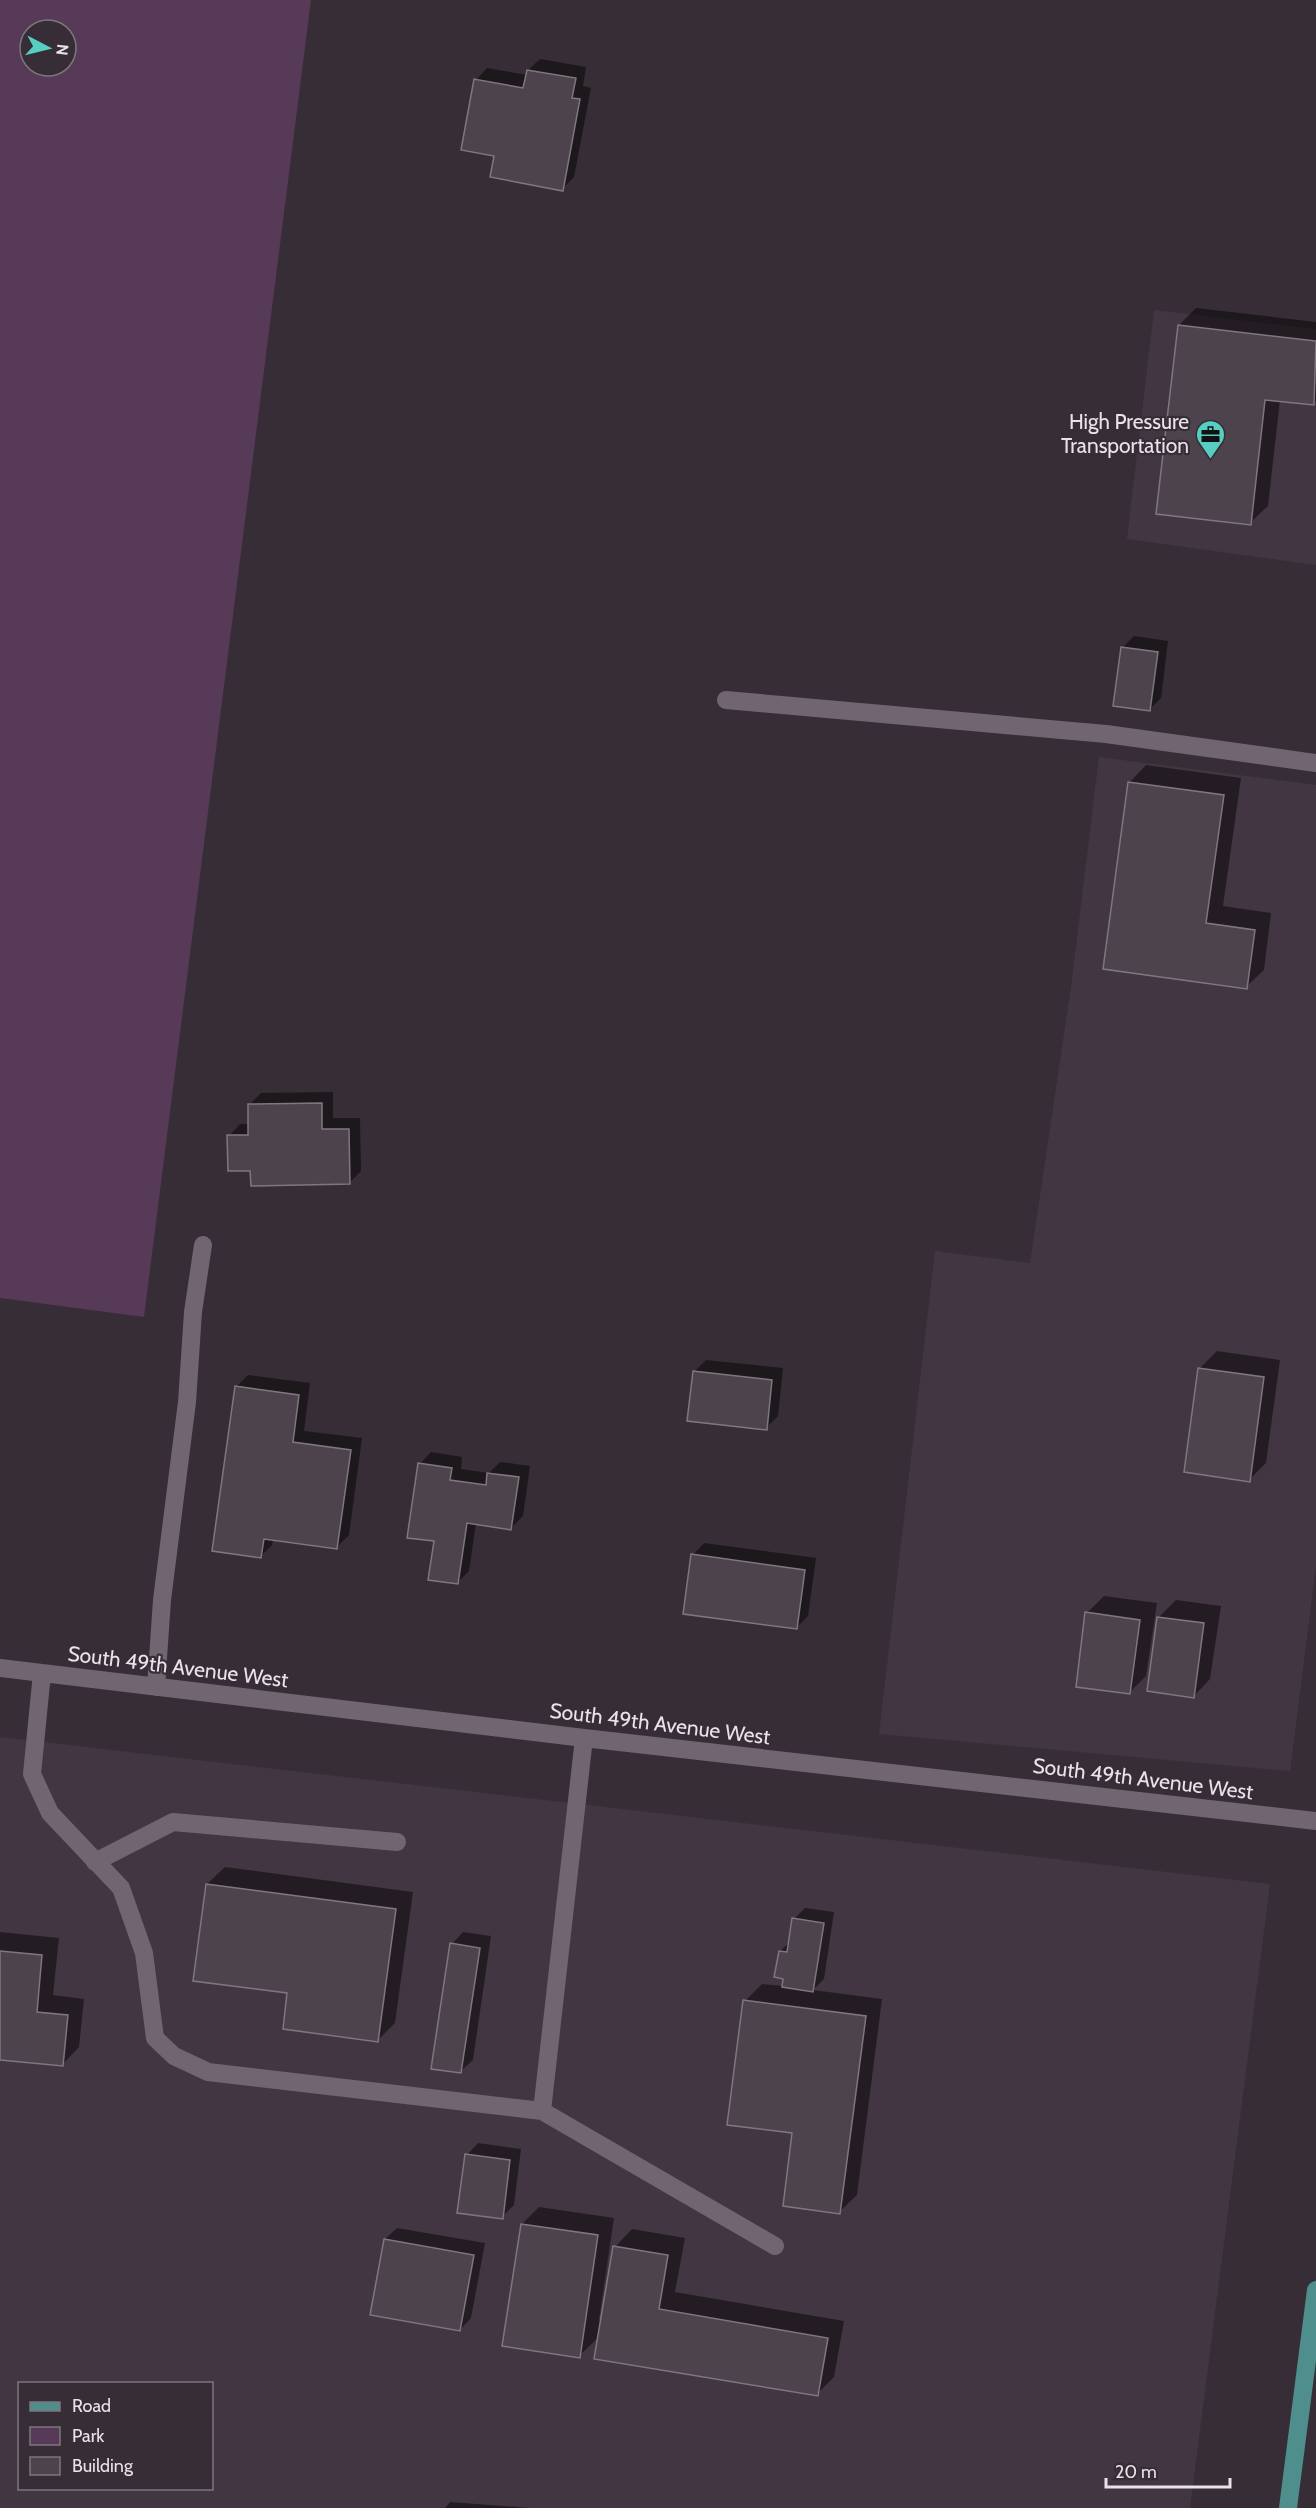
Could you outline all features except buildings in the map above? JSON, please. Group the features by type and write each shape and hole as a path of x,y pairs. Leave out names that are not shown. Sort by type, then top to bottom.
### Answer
{"main road":[{"path":"1288,2508 1316,2290"}],"street":[{"path":"726,700 1106,734 1316,763"},
{"path":"156,1687 162,1600 187,1402 193,1312 203,1245"},
{"name":"South 49th Avenue West","path":"0,1668 584,1738 1316,1821"},
{"path":"42,1673 32,1774 50,1813 121,1888 144,1953 155,2038 174,2056 208,2072 542,2111 775,2246"},
{"path":"542,2111 584,1738"},
{"path":"95,1862 173,1822 397,1842"}],"shaded area":[{"path":"1154,310 1316,329 1316,565 1127,539"},
{"path":"1099,757 1316,785 1316,1567 1290,1771 879,1734 935,1251 1030,1263 1071,987"},
{"path":"0,1737 1270,1884 1190,2508 0,2508"}],"green space":[{"path":"0,0 311,0 144,1317 0,1298"}],"place":[{"name":"High Pressure Transportation","path":"1210,460"}]}
